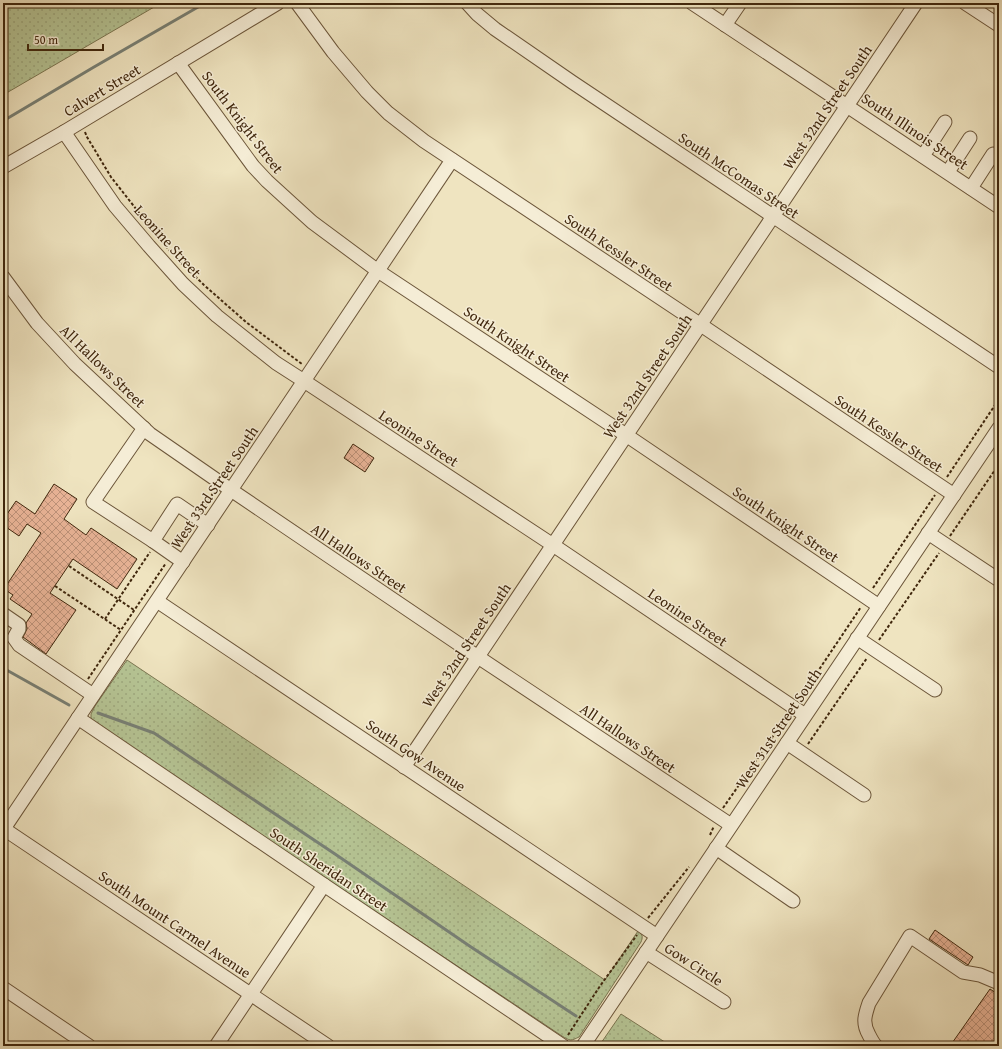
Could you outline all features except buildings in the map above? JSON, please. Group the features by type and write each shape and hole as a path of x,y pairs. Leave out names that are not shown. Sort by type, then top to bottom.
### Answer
{"street":[{"name":"Calvert Street","path":"3,167 278,3"},
{"name":"South Kessler Street","path":"297,3 333,52 367,92 406,128 438,152 701,325 954,496"},
{"name":"South McComas Street","path":"467,3 477,14 495,29 572,82 999,367"},
{"name":"South Illinois Street","path":"692,3 971,188 998,204"},
{"path":"725,25 740,3"},
{"name":"West 32nd Street South","path":"404,766 916,3"},
{"path":"965,3 997,24"},
{"name":"South Knight Street","path":"178,63 244,155 267,181 312,222 378,270 879,606"},
{"path":"923,156 945,122"},
{"name":"Leonine Street","path":"64,132 115,206 183,284 217,316 276,362 553,545 805,715"},
{"path":"948,172 970,138"},
{"path":"971,188 993,154"},
{"name":"West 33rd Street South","path":"3,830 184,562 203,521 231,490 452,160"},
{"name":"All Hallows Street","path":"3,277 37,323 71,360 150,434 478,657 731,825"},
{"path":"144,428 93,502 184,562"},
{"name":"West 31st Street South","path":"583,1046 657,936 712,844 731,825 999,428"},
{"path":"154,542 177,504 203,521"},
{"path":"928,533 999,580"},
{"name":"South Gow Avenue","path":"157,601 657,936"},
{"path":"3,614 19,625 19,629 14,638 19,645 94,696"},
{"path":"857,638 935,690"},
{"name":"South Sheridan Street","path":"78,718 562,1045"},
{"path":"786,743 864,795"},
{"name":"South Mount Carmel Avenue","path":"3,830 328,1046"},
{"path":"712,844 794,901"},
{"path":"216,1046 324,885"},
{"path":"876,1046 865,1027 865,1015 869,1003 910,936 963,972 980,975 999,983"},
{"name":"Gow Circle","path":"646,952 724,1002"},
{"path":"3,988 90,1046"}],"path":[{"path":"91,128 84,132 111,177 174,256 246,322 305,366"},
{"path":"712,844 711,833 718,816 867,598 999,399"},
{"path":"807,745 999,464"},
{"path":"85,683 122,631 172,554 203,521 216,490"},
{"path":"105,619 154,542"},
{"path":"69,566 138,612"},
{"path":"55,586 122,631"},
{"path":"562,1045 600,986 643,926 692,863"}],"green space":[{"path":"3,3 161,3 3,95"},
{"path":"127,660 605,980 638,931 642,936 641,942 579,1037 570,1040 562,1036 95,724 91,719 91,714 95,706"},
{"path":"621,1014 671,1046 599,1046"}],"waterway":[{"path":"3,121 205,3"},
{"path":"3,668 69,705"},
{"path":"98,713 154,733 576,1016"}]}
